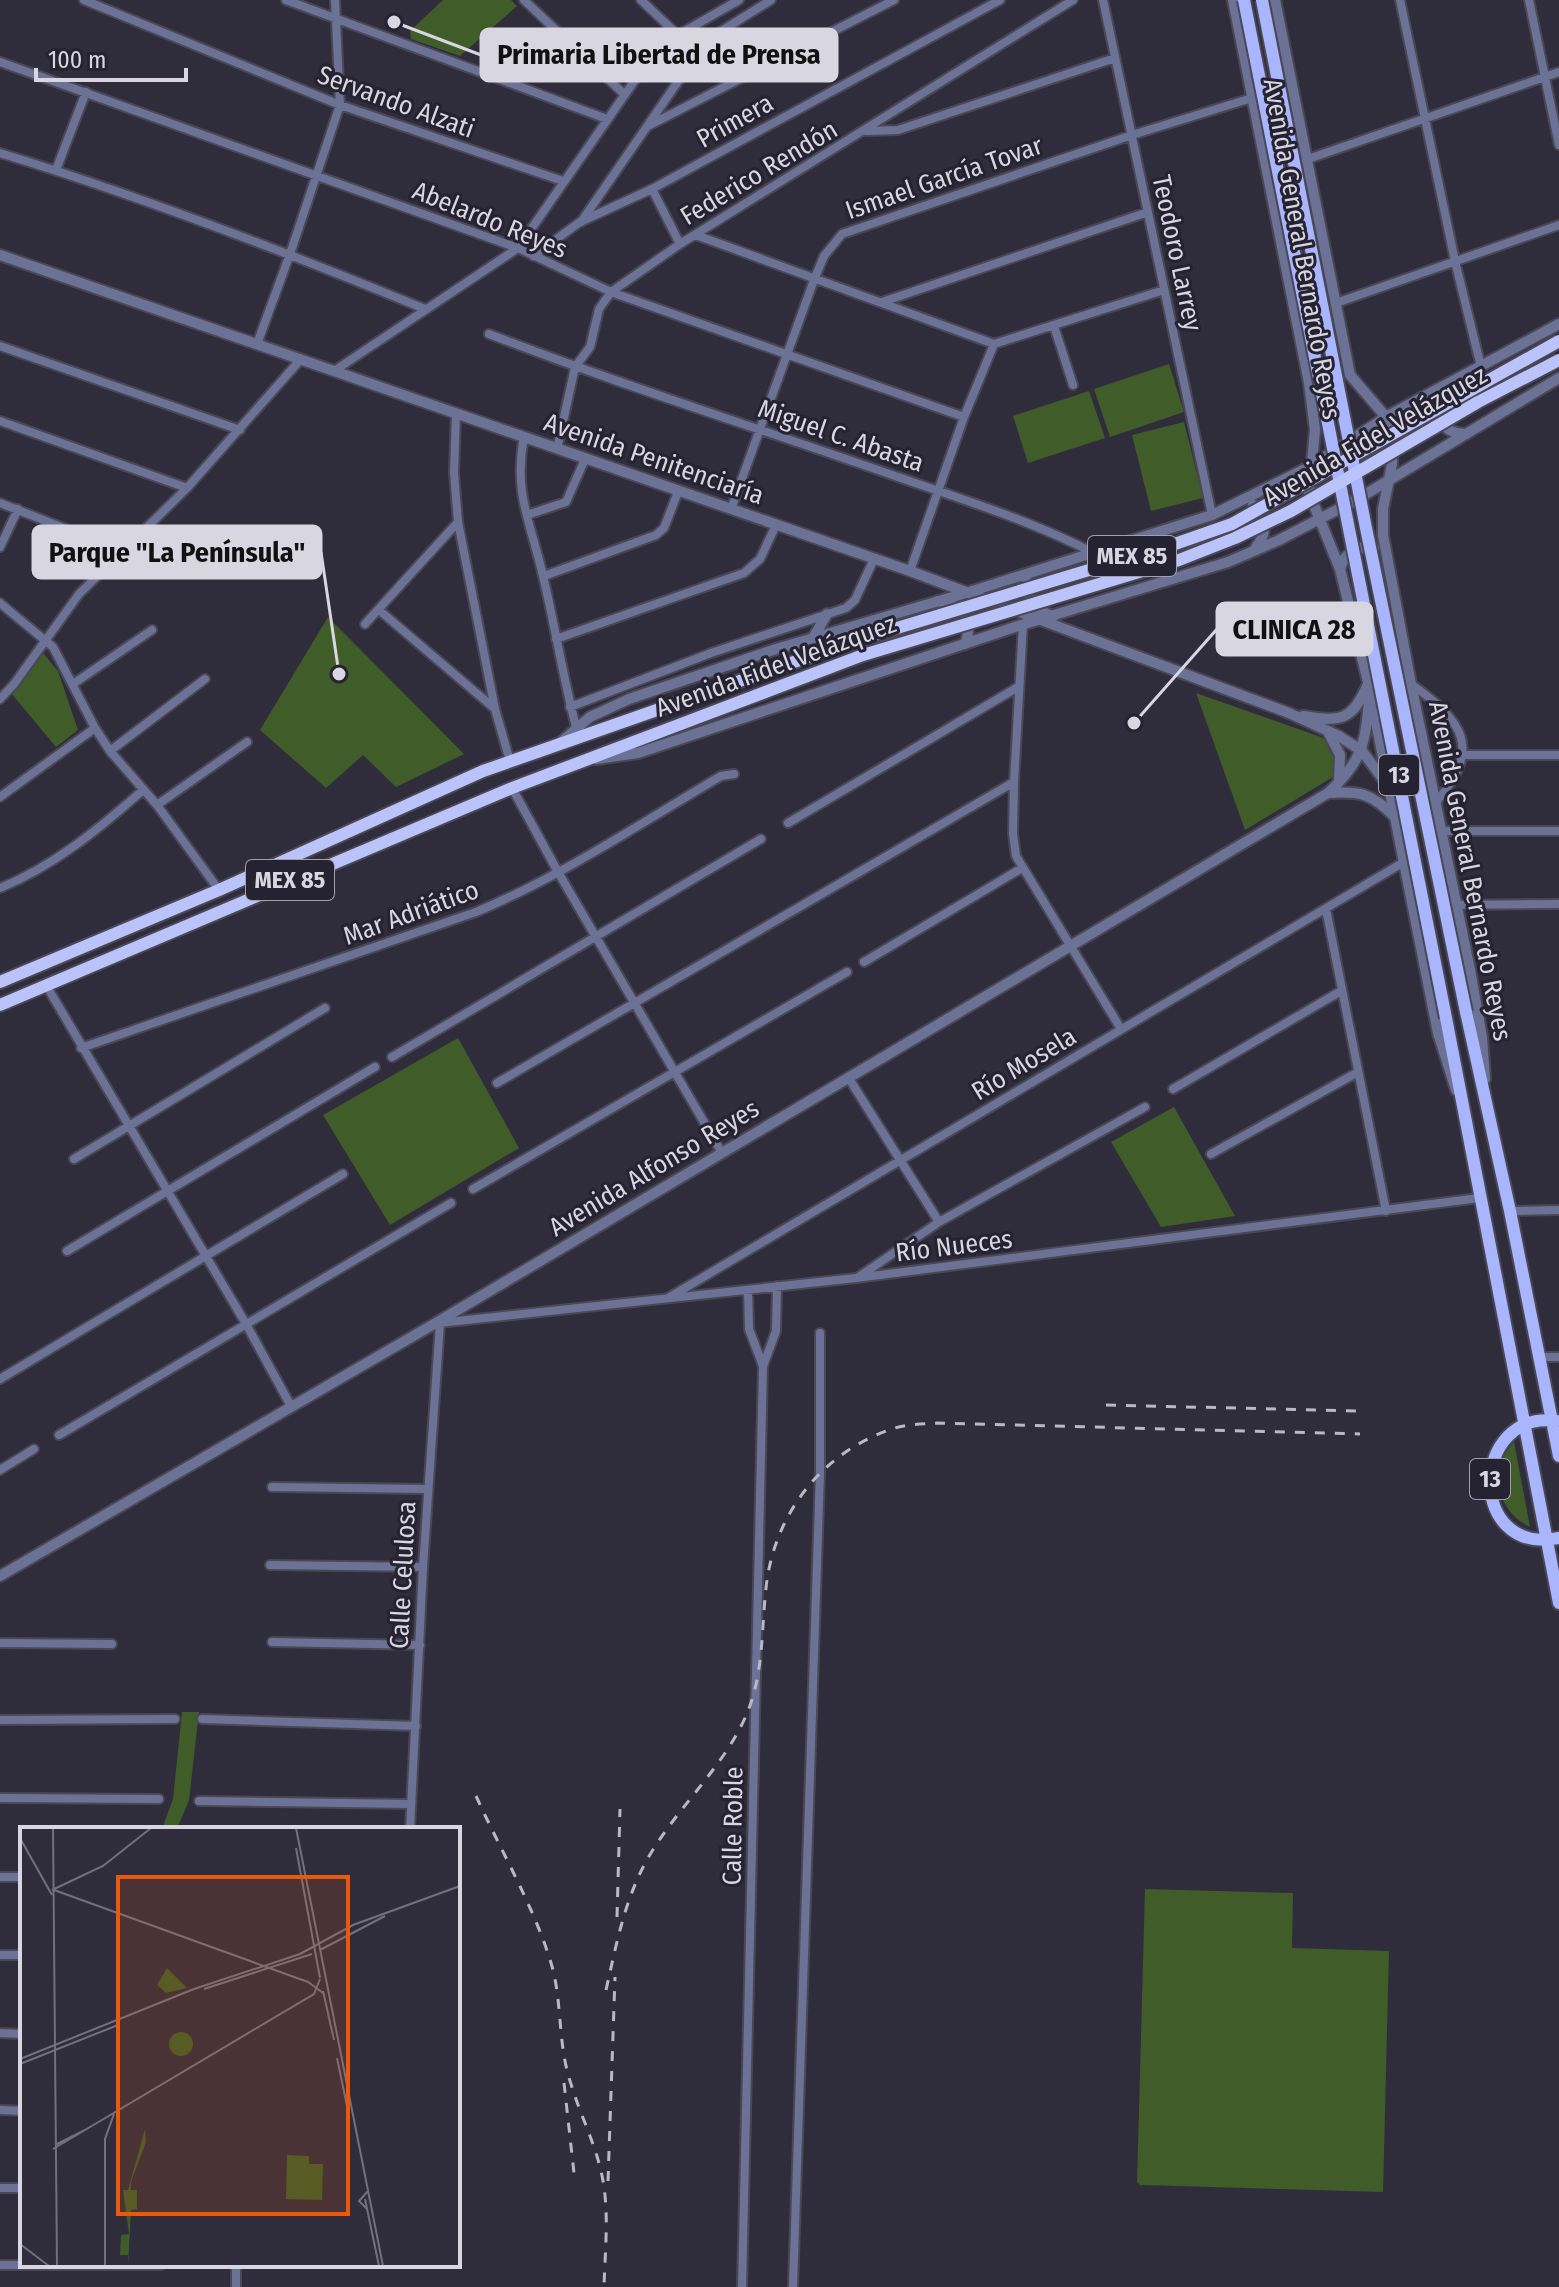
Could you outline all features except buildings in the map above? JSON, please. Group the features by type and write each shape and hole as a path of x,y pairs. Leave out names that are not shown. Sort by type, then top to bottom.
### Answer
{"highway":[{"name":"Avenida Fidel Velázquez","path":"0,982 219,890 449,785 510,761 854,641 1232,524 1559,341"},
{"name":"Avenida Fidel Velázquez","path":"0,1005 582,760 863,655 1179,560 1219,545 1291,511 1464,409 1559,360"}],"main road":[{"name":"Avenida General Bernardo Reyes","path":"1244,0 1524,1425 1553,1539 1559,1603"},
{"name":"Avenida General Bernardo Reyes","path":"1262,0 1466,1012 1556,1421 1559,1456"},
{"name":"13","path":"1553,1539 1521,1537 1507,1526 1496,1510 1490,1490 1490,1470 1508,1436 1524,1425 1556,1421"}],"street":[{"name":"Servando Alzati","path":"84,0 340,105 563,181"},
{"path":"286,0 607,119"},
{"path":"257,344 340,105 335,0"},
{"path":"524,0 624,94"},
{"path":"641,0 678,35"},
{"path":"334,371 518,248 649,60 678,35 739,0"},
{"path":"580,222 707,42 756,3 771,0"},
{"path":"648,127 894,0"},
{"name":"Primera","path":"533,256 580,222 652,189 1000,0"},
{"name":"Federico Rendón","path":"557,449 575,367 585,356 599,309 611,292 680,244 867,130 1062,3 1073,0"},
{"name":"Teodoro Larrey","path":"1103,0 1212,515"},
{"name":"Avenida General Bernardo Reyes","path":"1233,0 1309,383 1315,430 1309,493 1340,569 1369,687 1438,1033 1463,1109"},
{"name":"Avenida General Bernardo Reyes","path":"1275,0 1350,375 1386,417 1393,440 1383,509 1388,558 1482,1037 1487,1105"},
{"path":"1400,0 1455,261 1481,367"},
{"path":"1529,0 1559,145"},
{"path":"867,130 898,130 1115,58"},
{"name":"Abelardo Reyes","path":"0,62 518,248 611,292 964,417"},
{"path":"1308,159 1559,72"},
{"path":"56,170 86,92"},
{"name":"Ismael García Tovar","path":"731,509 814,280 824,256 842,234 1132,135 1252,98"},
{"path":"0,153 290,254 425,309"},
{"path":"652,189 680,244"},
{"path":"881,302 1148,212"},
{"path":"1336,303 1559,225"},
{"path":"696,235 994,344 1164,290"},
{"name":"Avenida Penitenciaría","path":"0,255 910,571 1289,713 1362,751 1389,787"},
{"path":"560,743 590,717 629,699 813,638 1212,515 1311,466 1386,417 1559,324"},
{"path":"1054,326 1073,385"},
{"name":"Miguel C. Abasta","path":"489,334 575,367 1034,524 1092,552"},
{"path":"910,571 964,417 994,344"},
{"path":"0,346 240,430"},
{"path":"0,699 95,577 125,552 187,488 301,359"},
{"path":"1309,383 1321,392 1336,391 1350,375"},
{"path":"582,760 638,753 1023,624 1228,562 1318,520 1559,378"},
{"path":"1443,389 1436,400 1438,419 1452,432 1465,434"},
{"path":"456,413 454,473 458,522 495,709 510,761"},
{"path":"0,421 187,488"},
{"path":"524,437 519,476 576,727"},
{"path":"527,515 566,502 585,459"},
{"path":"544,576 656,535 664,528 678,492"},
{"path":"1243,500 1255,506 1264,523 1261,542 1251,551"},
{"path":"0,503 125,552"},
{"path":"0,547 18,509"},
{"path":"365,624 458,522"},
{"path":"556,639 744,573 760,559 776,525"},
{"path":"1340,569 1346,556 1359,548 1375,548 1388,558"},
{"path":"570,707 711,653 846,608 853,603 874,559"},
{"path":"1030,573 1027,588 1031,602 1042,613 1054,616"},
{"path":"935,601 955,606 965,617 969,631 965,644"},
{"path":"0,603 46,638 62,661 95,728 110,751 157,805 219,890"},
{"path":"379,610 495,709"},
{"path":"813,638 827,614"},
{"path":"1023,624 1014,782 1014,845 1022,868 1121,1029"},
{"path":"73,684 152,630"},
{"path":"110,751 205,679"},
{"path":"1411,684 1447,712 1459,732 1463,755 1455,779 1436,802"},
{"path":"788,823 1018,687"},
{"name":"Avenida Penitenciaría","path":"1289,713 1327,719 1344,718 1356,708 1369,687"},
{"name":"Avenida Alfonso Reyes","path":"0,1576 437,1324 1328,793 1355,764 1362,751 1369,687"},
{"path":"0,797 95,728"},
{"path":"1327,731 1340,755 1338,783"},
{"path":"157,805 247,742"},
{"path":"1463,755 1559,755"},
{"name":"Mar Adriático","path":"81,1048 448,923 506,900 721,776 734,774"},
{"path":"497,1083 1014,782"},
{"path":"512,788 722,1153"},
{"path":"0,888 63,854 143,790"},
{"path":"1328,793 1366,794 1395,817"},
{"path":"1442,831 1559,831"},
{"path":"392,1057 761,839"},
{"name":"Río Mosela","path":"664,1300 1404,862"},
{"path":"864,962 1022,868"},
{"path":"1456,905 1559,904"},
{"path":"1326,909 1386,1211"},
{"path":"473,1189 847,972"},
{"path":"46,985 291,1406"},
{"path":"1173,1089 1341,991"},
{"path":"74,1159 127,1124 325,1008"},
{"path":"67,1251 375,1067"},
{"path":"1211,1154 1358,1072"},
{"path":"848,1077 939,1222"},
{"path":"856,1278 939,1222 1145,1107"},
{"path":"3,1375 206,1258 343,1174"},
{"name":"Río Nueces","path":"437,1324 856,1278 1479,1198"},
{"path":"59,1435 451,1203"},
{"path":"1510,1211 1559,1210"},
{"name":"Calle Roble","path":"742,2287 763,1366 776,1331 777,1286"},
{"name":"Calle Roble","path":"748,1290 749,1329 763,1366"},
{"name":"Calle Celulosa","path":"410,1827 437,1324"},
{"path":"793,2287 820,1473 820,1333"},
{"path":"1540,1357 1559,1357"},
{"path":"0,1470 34,1449"},
{"path":"272,1487 428,1489"},
{"path":"270,1565 423,1567"},
{"path":"272,1642 420,1645"},
{"path":"0,1643 112,1644"},
{"path":"0,1720 175,1719"},
{"path":"202,1719 416,1726"},
{"path":"0,1798 159,1799"},
{"path":"199,1801 411,1804"},
{"path":"0,2033 20,2034"},
{"path":"0,2110 20,2111"}],"green space":[{"path":"443,0 511,0 517,6 460,56 411,39 410,31"},
{"path":"1169,364 1184,412 1110,437 1094,389"},
{"path":"1089,391 1105,438 1028,463 1013,416"},
{"path":"1184,422 1203,498 1151,511 1132,435"},
{"path":"328,617 464,754 396,787 363,755 326,788 260,730"},
{"path":"43,653 58,671 78,730 56,747 11,693"},
{"path":"1196,693 1321,737 1335,755 1333,777 1245,830"},
{"path":"458,1038 519,1148 390,1225 323,1115"},
{"path":"1174,1107 1235,1216 1161,1227 1111,1142"},
{"path":"1514,1442 1530,1527 1510,1511 1500,1489 1501,1464"},
{"path":"182,1712 199,1712 189,1800 178,1827 163,1827 173,1799"},
{"path":"1145,1889 1293,1893 1292,1948 1389,1951 1383,2192 1140,2185 1137,2182"}],"railway":[{"path":"1106,1405 1360,1411"},
{"path":"606,1990 625,1913 647,1859 715,1767 745,1718 759,1670 766,1588 779,1535 806,1488 846,1452 869,1438 895,1428 937,1423 1360,1434"},
{"path":"476,1796 528,1904 553,1970 567,2070 595,2149 604,2185 604,2287"},
{"path":"617,1917 620,1809"},
{"path":"608,2181 615,1977"},
{"path":"564,2083 575,2182"}],"place":[{"name":"Primaria Libertad de Prensa","path":"394,22"},
{"name":"Parque \"La Península\"","path":"339,674"},
{"name":"CLINICA 28","path":"1134,723"}]}
